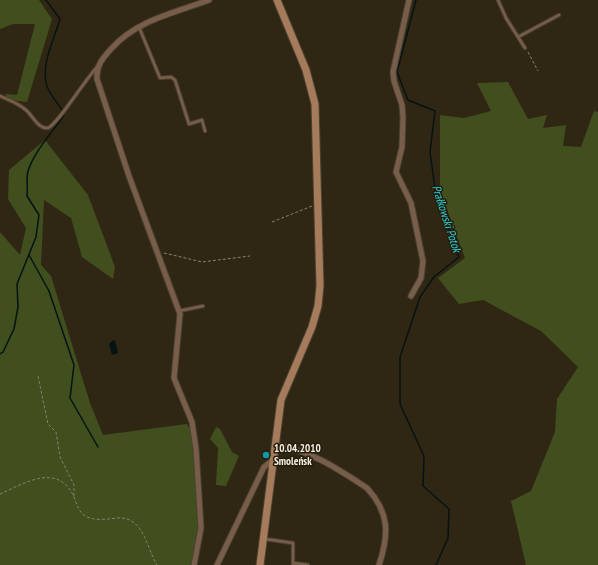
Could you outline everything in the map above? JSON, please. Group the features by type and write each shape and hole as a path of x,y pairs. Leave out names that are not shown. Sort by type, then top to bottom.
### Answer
{"street":[{"path":"194,565 200,542 201,523 194,433 187,410 174,378 180,319 179,312 105,107 97,79 98,65 115,44 139,26 158,17 209,0"},
{"path":"260,565 281,400 309,337 318,306 320,276 316,118 313,96 306,70 277,0"},
{"path":"409,0 393,72 394,81 402,105 403,117 402,147 396,172 411,203 423,260 421,278 411,296"},
{"path":"275,445 298,449 318,458 362,486 372,495 381,511 386,531 385,547 379,565"},
{"path":"217,565 264,467 273,460"}],"lane":[{"path":"498,0 506,18 525,48"},
{"path":"518,37 559,15"},
{"path":"139,26 160,78 163,79 171,77 175,80 189,124 202,120 205,131"},
{"path":"0,96 22,107 42,127 48,128 55,124 86,79 98,65"},
{"path":"179,312 203,306"},
{"path":"263,538 284,540 293,543 293,564 308,565"}],"path":[{"path":"525,48 538,71"},
{"path":"272,222 318,204"},
{"path":"159,254 170,253 202,262 250,256"},
{"path":"38,376 48,424 56,432 60,457 74,485 74,498"},
{"path":"0,494 35,479 46,477 63,482 69,488 79,510 86,516 100,519 127,518 135,522 140,529 157,565"}],"green space":[{"path":"0,0 39,0 52,19 27,102 10,100 5,94 17,95 35,24 13,24 0,29"},
{"path":"508,82 528,119 547,115 543,128 566,125 563,146 581,147 594,111 598,112 598,565 526,565 511,501 531,491 555,432 557,399 578,367 541,331 483,300 459,304 438,278 465,258 440,191 440,115 464,118 491,111 477,83"},
{"path":"45,140 88,195 115,267 113,279 82,257 71,218 44,200 41,265 51,276 90,403 103,435 187,424 193,434 199,535 194,565 0,565 0,232 20,255 26,228 8,199 9,170"},
{"path":"216,427 220,429 232,452 239,456 226,486 216,485 218,448 210,439"}],"shaded area":[{"path":"115,340 118,353 112,355 109,344"}],"waterway":[{"path":"46,0 60,19 47,59 45,75 46,83 50,93 62,110"},
{"name":"Prałkowski Potok","path":"416,0 397,72 408,100 435,111 430,152 436,195 459,257 434,277 420,297 400,357 400,404 424,456 423,486 449,509 448,538 436,565"},
{"path":"0,354 3,352 14,329 18,307 17,284 36,237 39,215 27,196 28,171 39,149 64,115"},
{"path":"29,255 49,291 74,365 70,398 98,447"}],"place":[{"name":"10.04.2010 Smoleńsk","path":"266,455"}]}
